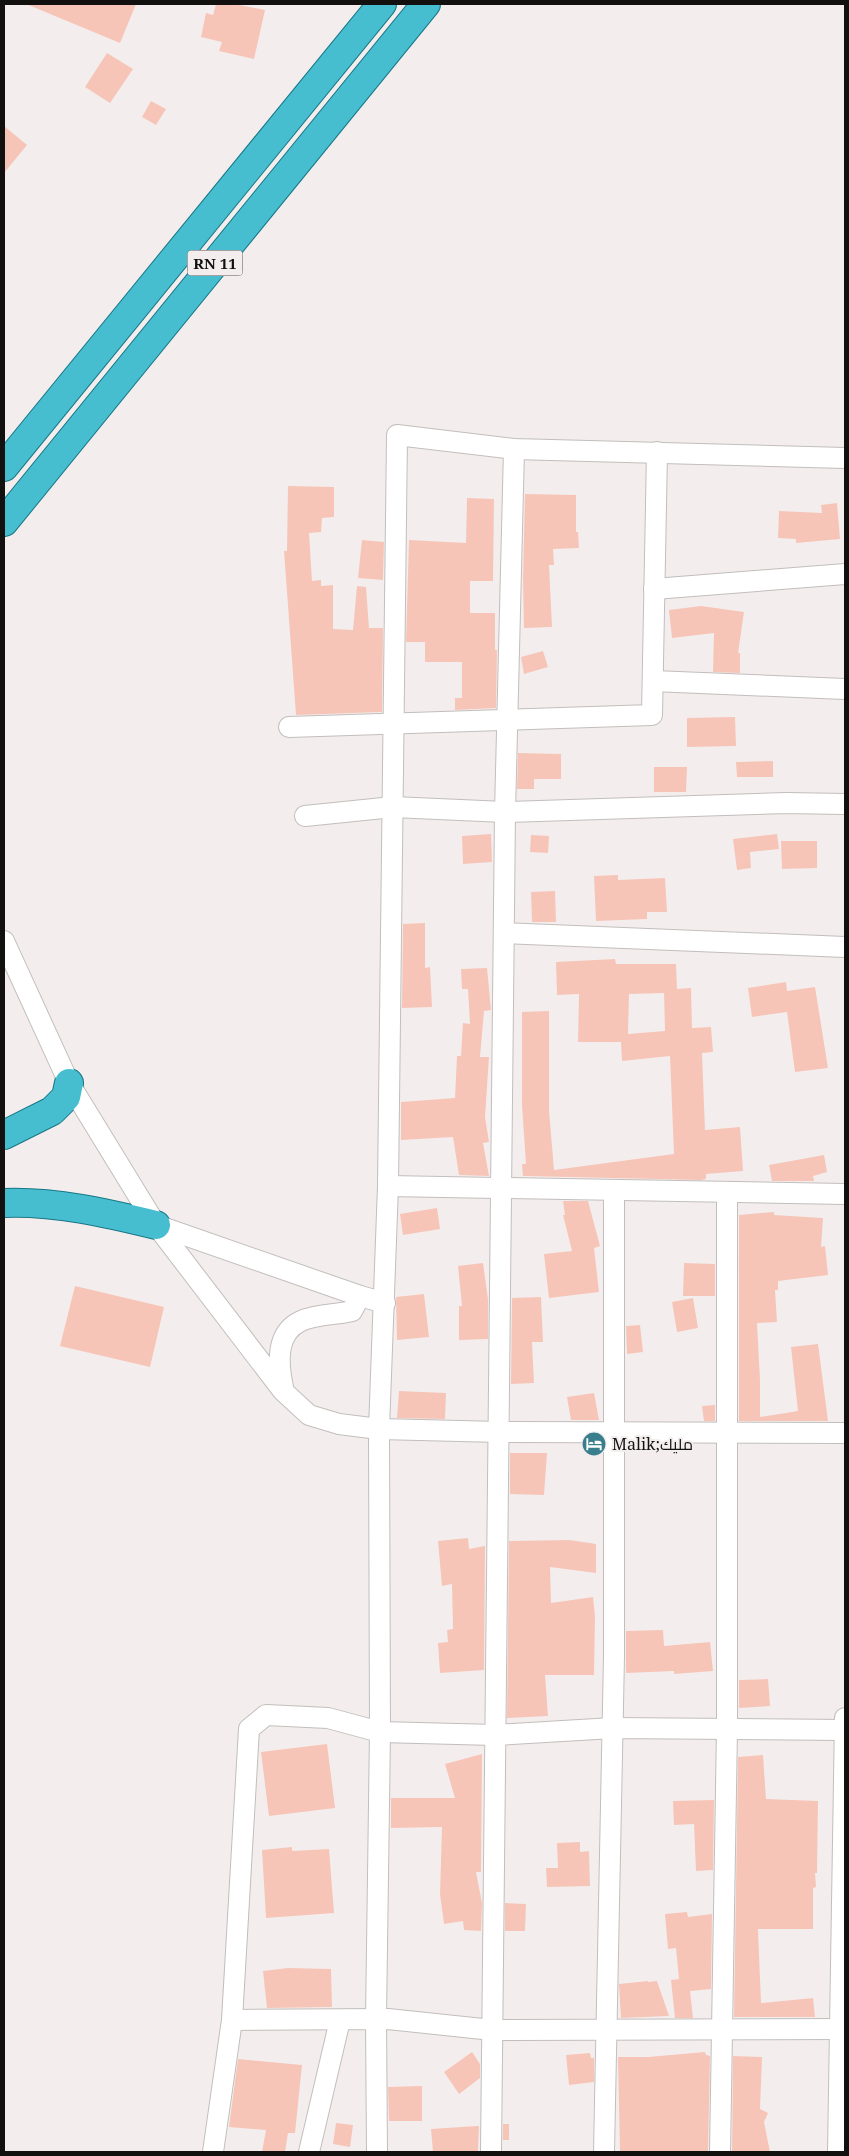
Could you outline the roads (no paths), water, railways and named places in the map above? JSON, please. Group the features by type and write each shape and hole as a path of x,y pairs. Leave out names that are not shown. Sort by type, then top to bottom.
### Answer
{"highway":[{"name":"RN 11","path":"4,467 382,4"},
{"name":"RN 11","path":"4,522 426,4"},
{"path":"4,453 114,332"},
{"path":"4,1135 52,1111 66,1097 69,1082"},
{"path":"4,1203 22,1203 100,1212 156,1225"}],"street":[{"path":"377,2152 376,2019 380,1732 379,1429 388,1186 397,435 514,449 845,458"},
{"path":"491,2152 505,812 514,449"},
{"path":"289,727 652,715 657,452"},
{"path":"654,589 845,574"},
{"path":"653,681 845,689"},
{"path":"305,816 393,807 505,812 786,803 845,804"},
{"path":"504,933 845,947"},
{"path":"4,941 69,1082 119,1160 156,1225 283,1391 309,1415 339,1424 379,1429 614,1433 845,1433"},
{"path":"388,1186 845,1194"},
{"path":"604,2152 613,1728 614,1190"},
{"path":"720,2152 727,1729 727,1192"},
{"path":"156,1225 385,1303"},
{"path":"283,1391 278,1363 280,1347 290,1330 301,1321 352,1311 360,1296"},
{"path":"213,2152 232,2020 248,1729 266,1715 328,1718 380,1732 495,1735 613,1728 845,1730"},
{"path":"838,2152 843,2029 845,1718"},
{"path":"232,2020 376,2019 492,2030 843,2029"},
{"path":"309,2152 340,2020"}],"place":[{"name":"Malik;مليك","path":"594,1444"}]}
